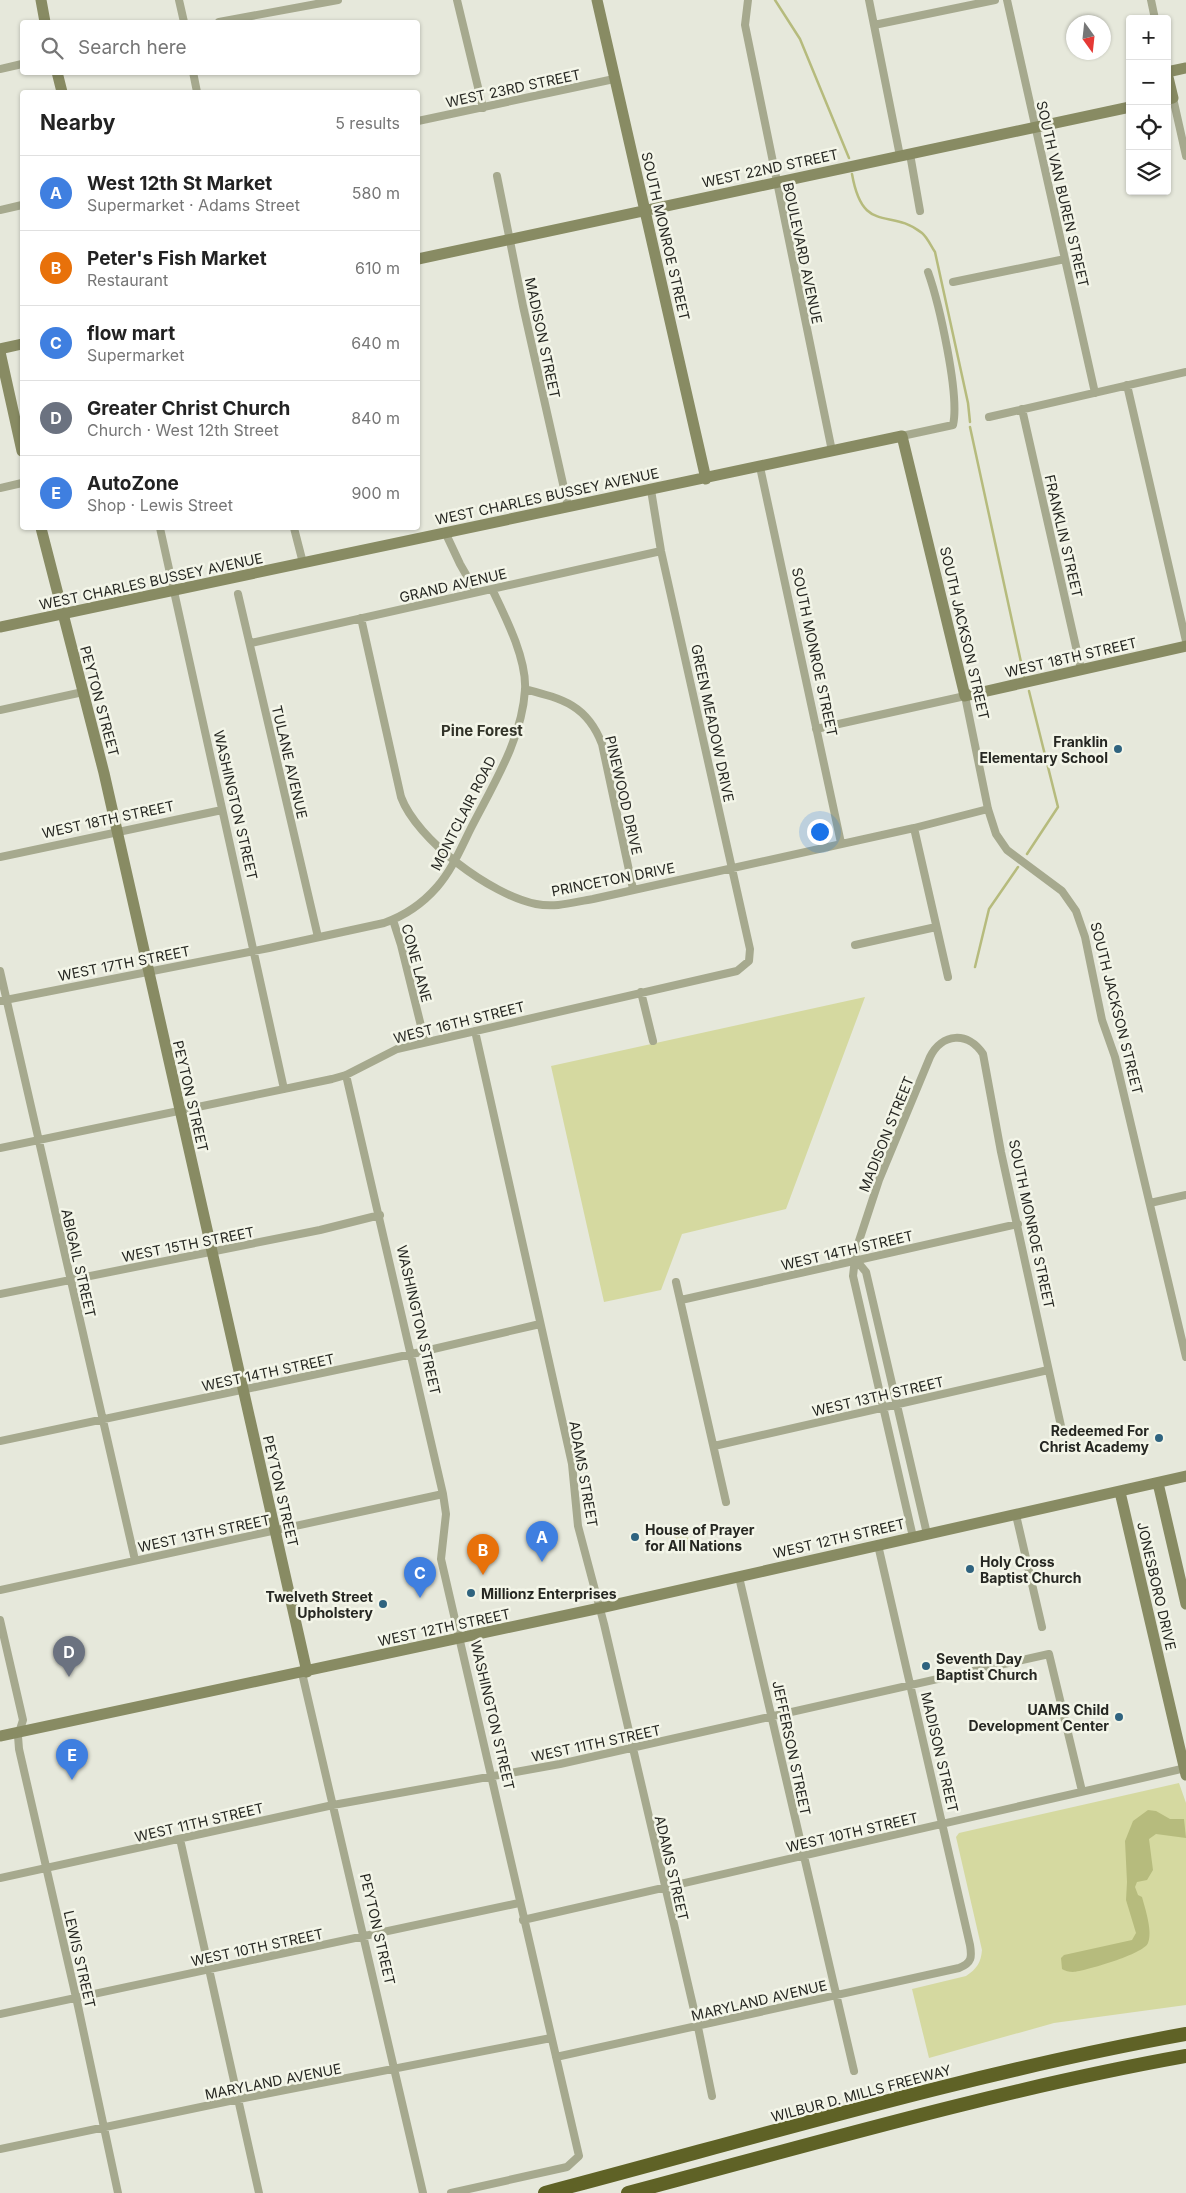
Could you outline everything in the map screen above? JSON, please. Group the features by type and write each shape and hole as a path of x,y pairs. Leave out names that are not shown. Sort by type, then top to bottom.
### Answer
{"highway":[{"name":"WILBUR D. MILLS FREEWAY","path":"546,2193 928,2092 1087,2053 1186,2034"},
{"path":"628,2193 1008,2093 1090,2074 1186,2056"}],"street":[{"path":"40,0 45,20"},
{"path":"179,0 184,20"},
{"path":"229,20 317,2 338,0"},
{"path":"458,0 482,108"},
{"name":"SOUTH MONROE STREET","path":"597,0 706,479"},
{"name":"BOULEVARD AVENUE","path":"748,0 744,25 775,183 832,452"},
{"path":"869,0 920,211"},
{"path":"874,25 995,0"},
{"name":"SOUTH VAN BUREN STREET","path":"1007,0 1095,392"},
{"path":"1151,0 1154,15"},
{"path":"0,69 20,64"},
{"path":"1171,72 1186,68"},
{"path":"58,75 62,90"},
{"path":"194,75 197,90"},
{"name":"WEST 23RD STREET","path":"420,121 614,79"},
{"path":"1171,102 1186,156"},
{"name":"WEST 22ND STREET","path":"420,260 1126,108"},
{"name":"MADISON STREET","path":"497,176 525,315 568,506"},
{"path":"0,210 20,205"},
{"path":"953,282 1065,259"},
{"name":"WEST CHARLES BUSSEY AVENUE","path":"0,628 568,506 760,468 953,425 956,407 954,393 935,292 928,272"},
{"path":"20,345 0,350 20,442"},
{"path":"988,417 1186,372"},
{"path":"1127,385 1186,640"},
{"name":"FRANKLIN STREET","path":"1022,409 1081,669"},
{"name":"SOUTH JACKSON STREET","path":"902,436 966,696 988,809 1001,842 1017,859 1062,891 1081,924 1102,1020 1115,1057 1186,1357"},
{"name":"SOUTH MONROE STREET","path":"760,468 841,843"},
{"path":"0,488 20,483"},
{"name":"GREEN MEADOW DRIVE","path":"651,490 661,551 750,949 748,961"},
{"name":"PEYTON STREET","path":"42,530 117,833 274,1531 333,1805 423,2193"},
{"name":"WASHINGTON STREET","path":"160,530 284,1089"},
{"path":"295,530 303,563"},
{"path":"445,532 476,592"},
{"name":"GRAND AVENUE","path":"251,643 661,551"},
{"name":"MONTCLAIR ROAD","path":"253,950 393,920 429,896 448,874 510,749 525,689 515,641 492,589"},
{"name":"TULANE AVENUE","path":"238,594 251,643 269,730 318,937"},
{"name":"PRINCETON DRIVE","path":"361,618 406,809 410,816 466,871 513,896 537,904 561,905 914,828 988,809"},
{"name":"WEST 18TH STREET","path":"816,730 1186,646"},
{"name":"PINEWOOD DRIVE","path":"525,689 572,704 582,712 596,730 602,744 633,889"},
{"path":"0,710 83,692"},
{"name":"WEST 18TH STREET","path":"0,857 222,810"},
{"path":"914,828 948,977"},
{"name":"CONE LANE","path":"393,920 401,945 424,1042"},
{"path":"855,945 936,926"},
{"name":"WEST 17TH STREET","path":"4,1000 253,950"},
{"name":"WEST 16TH STREET","path":"0,1148 179,1112 209,1103 346,1075 396,1049 737,971 748,961"},
{"name":"ABIGAIL STREET","path":"0,971 4,1000 39,1141 135,1560"},
{"path":"641,992 653,1041"},
{"name":"ADAMS STREET","path":"475,1031 572,1464 578,1526 600,1608 698,2027 712,2096"},
{"name":"SOUTH MONROE STREET","path":"963,1038 976,1043 982,1054 1061,1426"},
{"name":"MADISON STREET","path":"913,1537 853,1276 856,1250 879,1180 935,1046 943,1042 963,1038"},
{"name":"WASHINGTON STREET","path":"346,1075 380,1215 443,1494 446,1514 441,1559 579,2156 566,2167 451,2193"},
{"path":"1150,1203 1186,1195"},
{"name":"WEST 15TH STREET","path":"0,1294 211,1253 380,1215"},
{"name":"WEST 14TH STREET","path":"681,1300 1018,1224"},
{"path":"856,1260 866,1272 926,1534"},
{"path":"676,1282 726,1502"},
{"name":"WEST 14TH STREET","path":"0,1441 102,1421 412,1354 540,1324"},
{"name":"WEST 13TH STREET","path":"714,1446 1048,1370"},
{"name":"WEST 12TH STREET","path":"0,1736 460,1639 1186,1476"},
{"name":"JONESBORO DRIVE","path":"1158,1483 1186,1604"},
{"name":"JONESBORO DRIVE","path":"1120,1492 1186,1770"},
{"name":"WEST 13TH STREET","path":"0,1590 443,1494"},
{"path":"1016,1515 1042,1627"},
{"name":"MADISON STREET","path":"878,1546 944,1824 972,1956 967,1964"},
{"name":"JEFFERSON STREET","path":"739,1577 854,2071"},
{"name":"LEWIS STREET","path":"0,1620 23,1720 19,1749 118,2193"},
{"name":"WEST 11TH STREET","path":"0,1878 333,1805 632,1749 1049,1654 1082,1791"},
{"name":"WEST 10TH STREET","path":"523,1920 1082,1791 1186,1770"},
{"path":"180,1839 259,2193"},
{"name":"WEST 10TH STREET","path":"0,2014 520,1904"},
{"name":"MARYLAND AVENUE","path":"556,2057 698,2027 967,1964"},
{"name":"MARYLAND AVENUE","path":"0,2149 239,2099 551,2038"}],"shaded area":[{"path":"865,997 786,1209 682,1234 661,1290 604,1302 551,1066"},
{"path":"675,1537 689,1538 692,1545 675,1550 672,1543"},
{"path":"1179,1783 1186,1803 1186,2005 1054,2023 929,2058 912,1989 966,1976 976,1968 982,1950 956,1837 959,1833"},
{"path":"1148,1810 1156,1811 1170,1819 1184,1819 1186,1838 1156,1834 1149,1839 1153,1870 1147,1880 1137,1882 1135,1887 1138,1895 1142,1897 1147,1913 1150,1933 1148,1943 1126,1957 1089,1969 1073,1972 1063,1970 1061,1958 1064,1955 1132,1940 1136,1933 1126,1900 1125,1841 1133,1821"}],"waterway":[{"path":"775,0 800,39 849,158"},
{"path":"852,174 863,206 879,217 910,226 922,233 935,252 968,403 970,422"},
{"path":"970,427 1024,676"},
{"path":"1027,854 1058,807 1029,691"},
{"path":"975,967 989,909 1018,867"}],"place":[{"name":"Franklin Elementary School","path":"1118,749"},
{"name":"Redeemed For Christ Academy","path":"1159,1438"},
{"name":"House of Prayer for All Nations","path":"635,1537"},
{"name":"West 12th St Market","path":"542,1562"},
{"name":"Holy Cross Baptist Church","path":"970,1569"},
{"name":"Peter's Fish Market","path":"483,1575"},
{"name":"Millionz Enterprises","path":"471,1593"},
{"name":"flow mart","path":"420,1598"},
{"name":"Twelveth Street Upholstery","path":"383,1604"},
{"name":"Seventh Day Baptist Church","path":"926,1666"},
{"name":"Greater Christ Church","path":"69,1677"},
{"name":"UAMS Child Development Center","path":"1119,1717"},
{"name":"AutoZone","path":"72,1780"}],"district":[{"name":"Pine Forest","path":"482,730"}]}
